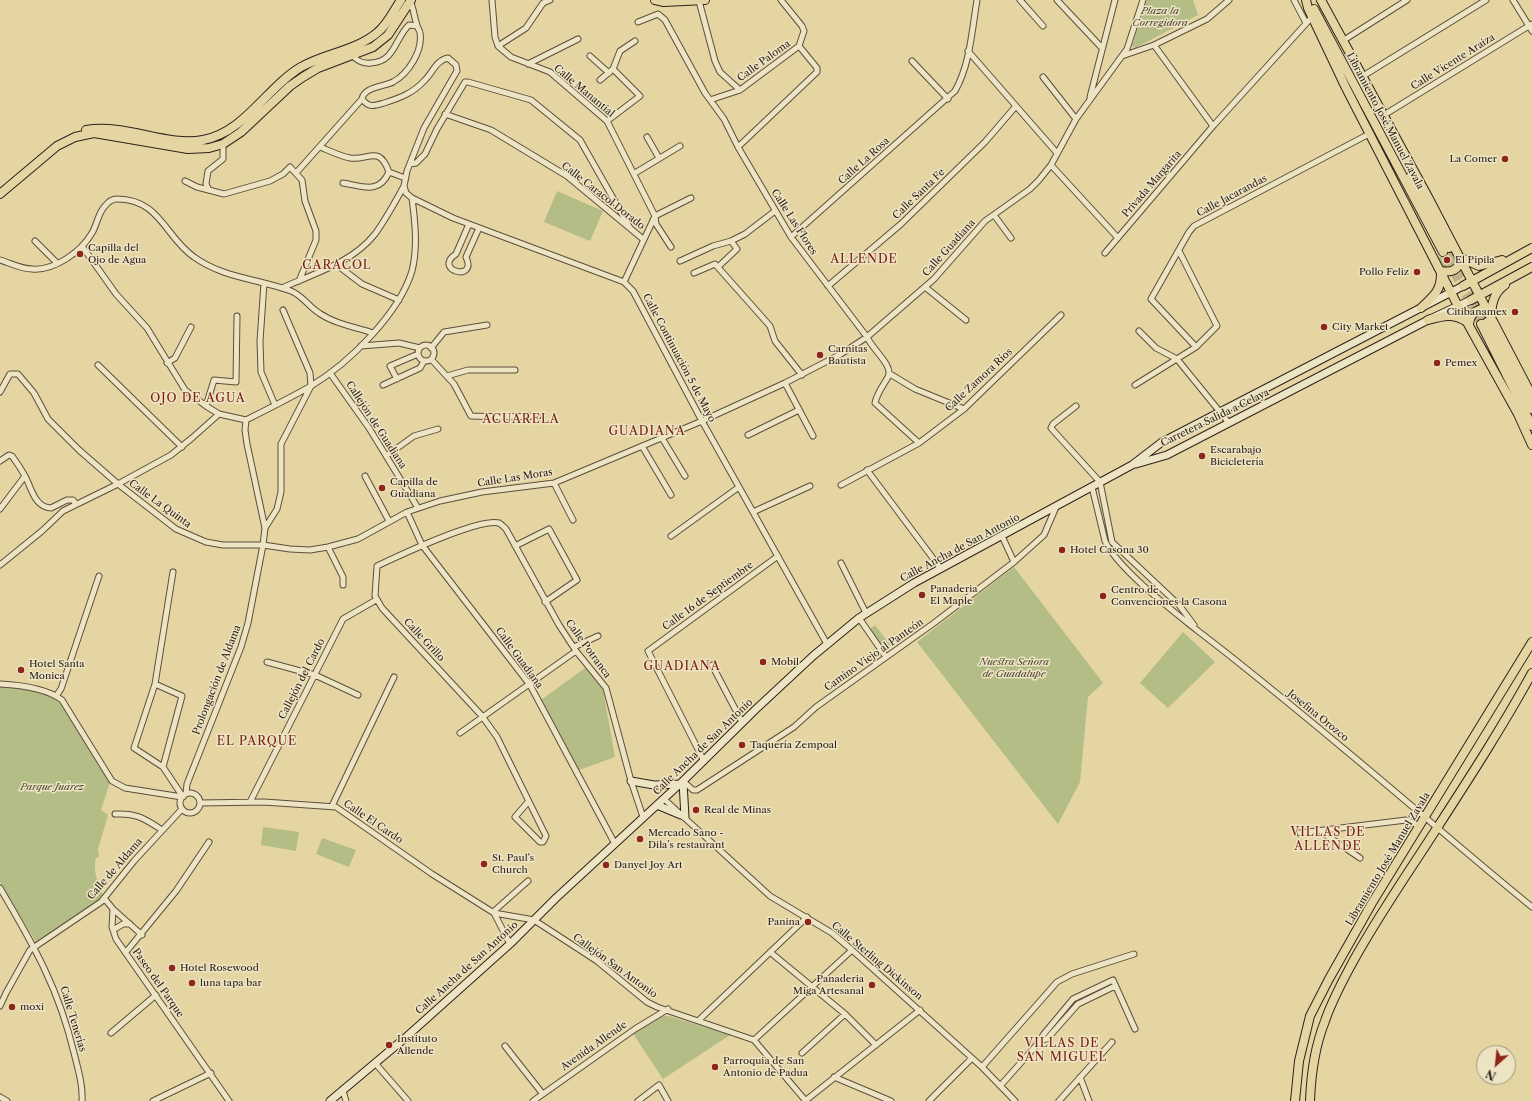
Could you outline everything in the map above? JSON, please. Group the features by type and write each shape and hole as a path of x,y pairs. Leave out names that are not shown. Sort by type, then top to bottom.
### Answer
{"main road":[{"path":"0,188 53,142 84,130 98,128 118,129 186,142 218,136 236,125 301,67 368,40 380,31 401,0"},
{"path":"655,0 664,2 705,0"},
{"path":"1307,0 1309,20 1458,306 1518,414 1532,445"},
{"name":"Libramiento José Manuel Zavala","path":"1307,0 1446,250 1318,0"},
{"path":"1321,0 1473,280 1480,295 1486,320 1532,409"},
{"path":"0,194 57,146 75,137 94,133 188,149 209,148 223,144 241,132 290,86 303,76 373,47 388,35 410,1"},
{"path":"1463,286 1532,248"},
{"path":"1461,258 1479,266 1521,253"},
{"path":"1441,271 1449,273 1456,270 1460,265 1461,258"},
{"path":"1470,300 1532,267"},
{"path":"1421,308 1436,294 1441,284 1441,271"},
{"path":"1522,273 1500,288 1492,302 1486,320 1532,396"},
{"name":"Carretera Salida a Celaya","path":"1132,465 1162,442 1221,413 1463,286"},
{"name":"Carretera Salida a Celaya","path":"1132,465 1167,455 1428,320 1470,300"},
{"path":"1469,324 1470,317 1474,312 1481,309 1532,426"},
{"path":"1428,320 1446,315 1453,315 1469,324"},
{"path":"1274,384 1282,396"},
{"name":"Calle Ancha de San Antonio","path":"330,1101 375,1064 510,944 704,761 742,722 827,644 866,612 914,583 1132,465"},
{"name":"Libramiento José Manuel Zavala","path":"1295,1101 1299,1061 1310,1016 1329,979 1364,917 1532,642"},
{"path":"1310,1101 1312,1076 1317,1048 1324,1021 1335,995 1366,939 1401,882 1437,828 1532,673"},
{"path":"631,781 654,785 682,782 683,816 657,805"}],"street":[{"path":"492,0 495,37 498,46 526,28 542,3 550,0"},
{"path":"699,0 715,61 720,72 740,90"},
{"name":"Calle Paloma","path":"710,100 740,90 799,46 804,31 802,26 781,0"},
{"name":"Calle La Rosa","path":"792,238 948,99 961,81 977,0"},
{"path":"1020,0 1043,26"},
{"path":"1057,0 1102,48"},
{"path":"1090,100 1115,0"},
{"path":"1122,56 1127,49 1143,0"},
{"path":"1122,56 1154,45 1207,18 1229,0"},
{"path":"1294,0 1309,20"},
{"path":"1344,40 1407,0"},
{"path":"1363,76 1486,0"},
{"path":"1514,0 1531,27"},
{"path":"296,173 362,100 363,95 368,91 391,83 406,72 414,60 420,40 420,33 417,26 416,16 410,1"},
{"name":"Calle Las Flores","path":"638,22 658,14 665,20 710,100 724,119 738,147 792,238 867,337 871,346 889,367 890,374"},
{"name":"Privada Margarita","path":"1105,253 1213,126 1309,20"},
{"path":"352,55 361,63 377,63 393,51 405,29 409,25 414,24 417,26"},
{"name":"Calle Vicente Araiza","path":"1384,115 1531,27"},
{"path":"528,64 578,38"},
{"path":"600,80 611,71 620,51 635,41"},
{"path":"1154,45 1213,126"},
{"name":"Calle Manantial","path":"498,46 511,57 550,72 607,121 655,216 656,224 671,247"},
{"path":"738,147 817,72 817,68 799,46"},
{"path":"968,51 1057,153"},
{"path":"590,56 611,71 640,96 607,121"},
{"name":"Calle Guadiana","path":"785,383 841,354 867,337 925,287 948,264 975,231 1030,189 1051,165 1076,119 1122,56"},
{"path":"82,246 116,294 147,328 167,363 185,390 219,414 246,420 275,405 311,386 361,346 399,300 408,283 414,254 415,237 412,198 406,193 404,186 405,178 427,122 457,71 456,65 448,58 443,59 424,81 414,90 400,98 372,106 366,105 362,100"},
{"path":"912,61 948,99"},
{"path":"1043,77 1076,119"},
{"path":"410,164 416,163 425,154 445,114 464,84 468,82 531,100 580,140 630,228"},
{"name":"Calle Santa Fe","path":"828,286 901,224 985,142 1016,106"},
{"name":"Calle Caracol Dorado","path":"445,114 491,130 560,172 643,240"},
{"name":"Calle Jacarandas","path":"1196,348 1152,299 1194,226 1369,134"},
{"path":"647,137 659,158"},
{"path":"209,190 206,184 208,171 223,159 223,144"},
{"path":"634,173 680,146"},
{"path":"320,147 353,158 373,155 386,165 389,172 405,178"},
{"path":"1051,165 1118,238"},
{"path":"185,181 224,194 270,181 283,174 290,167 302,180 305,201 316,231 316,240 299,281"},
{"path":"343,183 372,188 379,187 385,181 389,172"},
{"path":"282,288 336,265 350,256 374,235 404,186"},
{"name":"Calle Continuación 5 de Mayo","path":"412,198 479,228 608,274 624,282 633,291 702,421 827,644"},
{"path":"624,282 655,216 691,198"},
{"path":"0,260 31,269 44,268 57,264 82,246 91,235 104,207 115,199 126,200 140,204 152,211 164,222 182,248 210,267 227,274 282,288 296,294 318,313 330,320 373,333"},
{"path":"680,261 745,234 775,211"},
{"path":"994,215 1011,238"},
{"path":"470,224 456,254 451,257 449,262 453,271 464,271 467,267 468,262 466,257 479,228"},
{"path":"694,273 716,266 737,249 731,241"},
{"path":"35,242 57,264"},
{"path":"1135,385 1196,348 1217,326 1179,251"},
{"path":"336,265 362,284 399,300"},
{"path":"716,266 770,326 775,341 802,375"},
{"path":"264,283 260,341 261,372 275,405"},
{"path":"925,287 966,320"},
{"path":"265,528 274,515 278,504 280,492 281,444 311,386 310,373 283,310"},
{"name":"Calle Zamora Ríos","path":"841,485 919,443 964,409 1061,315"},
{"path":"206,406 214,380 236,382 237,316"},
{"path":"431,348 444,332 487,325"},
{"path":"167,363 175,358 191,327"},
{"path":"1139,331 1156,348 1177,359 1230,423"},
{"path":"361,346 399,342 420,348 426,346 431,348 434,354 431,359 424,361 420,368 383,385"},
{"path":"420,348 418,354 420,359 424,361"},
{"path":"396,379 390,366 418,354"},
{"path":"431,359 461,393 471,416 538,416"},
{"path":"98,365 182,447"},
{"path":"447,376 468,370 515,370"},
{"name":"Callejón de Guadiana","path":"330,372 386,456 418,508"},
{"name":"Calle La Quinta","path":"0,392 10,374 18,374 34,394 48,419 79,450 118,484 176,529 206,542 222,545 263,545"},
{"path":"919,443 875,403 876,396 890,374 915,389 964,409"},
{"path":"785,383 813,436"},
{"name":"Calle Las Moras","path":"263,545 296,550 328,547 358,539 407,512 440,500 482,492 554,482 702,421 785,383"},
{"path":"1076,406 1052,424 1051,428 1100,482"},
{"path":"748,435 799,410"},
{"path":"0,565 42,531 63,511 75,503 118,484 182,447 219,414"},
{"name":"Prolongación de Aldama","path":"183,796 241,647 248,623 263,545 265,528 247,444 245,430 246,420"},
{"path":"386,456 414,436 438,429"},
{"path":"662,438 685,476"},
{"path":"642,446 671,495"},
{"path":"0,461 9,454 12,456 25,476 37,500 42,505 51,508 67,500 73,500 75,503"},
{"path":"867,470 941,569"},
{"path":"0,509 25,476"},
{"path":"365,476 389,521"},
{"path":"554,482 572,520"},
{"name":"Josefina Orozco","path":"1100,482 1112,542 1179,605 1198,631"},
{"path":"753,512 810,486"},
{"path":"670,536 739,487"},
{"name":"Josefina Orozco","path":"1092,487 1105,541 1109,549 1172,612 1198,631 1345,749 1424,818 1532,907"},
{"name":"Camino Viejo al Panteón","path":"682,782 693,790 696,790 794,727 816,707 1014,562 1044,536 1056,507"},
{"name":"Calle Guadiana","path":"407,512 422,545 530,685 615,844"},
{"name":"Calle Potranca","path":"422,545 460,531 490,523 502,525 506,529 545,602 575,649 606,688 631,781 644,817"},
{"path":"515,546 549,529 574,573 577,580 545,602"},
{"path":"1002,536 1014,562"},
{"path":"376,600 377,566 422,545"},
{"path":"328,547 343,577 343,585"},
{"name":"Calle 16 de Septiembre","path":"704,761 648,651 778,556"},
{"path":"840,563 866,612"},
{"path":"173,572 155,684 134,748 163,767 183,796"},
{"path":"56,696 61,689 99,576"},
{"name":"Callejón del Cardo","path":"250,802 343,619 376,600"},
{"name":"Calle Grillo","path":"376,600 482,716 497,737 546,836 543,842 540,842 515,817 528,802"},
{"path":"859,618 886,657"},
{"path":"460,733 482,716 530,685 575,649 598,636"},
{"path":"267,662 314,675 358,695"},
{"path":"712,664 742,722"},
{"path":"332,806 394,677"},
{"path":"0,684 20,685 56,696 67,707 112,781 125,788 183,796 194,794 198,797 200,803 197,809 192,812 187,812 182,809 180,801 183,796"},
{"path":"155,684 182,696 163,767"},
{"name":"Calle Sterling Dickinson","path":"664,799 770,896 832,933 852,950 920,1010 971,1059 982,1067 1015,1101"},
{"name":"Calle El Cardo","path":"200,803 250,802 332,806 347,814 432,874 494,912 534,920"},
{"name":"Calle de Aldama","path":"34,946 93,908 104,898 182,809"},
{"path":"115,814 131,813 145,818 162,830"},
{"path":"1300,832 1406,820 1420,826"},
{"path":"1319,830 1360,858"},
{"path":"126,952 142,935 176,891 209,842"},
{"path":"510,944 494,912 528,881"},
{"name":"Calle Tenerías","path":"0,888 34,946 53,984 64,1013 83,1090 82,1101"},
{"path":"104,898 113,909 142,935"},
{"name":"Paseo del Parque","path":"113,909 113,930 116,939 211,1073 229,1101"},
{"path":"699,1020 807,917"},
{"name":"Callejón San Antonio","path":"534,920 597,962 647,1002 657,1007 668,1009 754,1040"},
{"path":"113,930 122,924 130,924"},
{"path":"0,1006 9,987 30,950 34,946"},
{"path":"852,950 813,988 754,1040 805,1101 920,1010"},
{"path":"770,952 845,1014 876,1044"},
{"path":"982,1067 1057,982 1072,974 1134,954"},
{"path":"1046,1035 1073,999 1113,980 1135,1029"},
{"path":"1001,1085 1041,1040 1078,1004 1115,986"},
{"path":"110,1033 156,995"},
{"path":"1073,999 1078,1004"},
{"name":"Avenida Allende","path":"533,1101 542,1093 635,1029 668,1009"},
{"path":"802,1053 845,1014"},
{"path":"1059,1101 1112,1042"},
{"path":"505,1046 542,1093"},
{"path":"929,1101 971,1059"},
{"path":"375,1064 408,1101"},
{"path":"153,1101 211,1073"},
{"path":"834,1077 891,1101"},
{"path":"1080,1077 1089,1101"},
{"path":"638,1101 659,1085 668,1101"},
{"path":"343,1091 346,1101"},
{"path":"0,1097 7,1101"}],"green space":[{"name":"Plaza la Corregidora","path":"1147,0 1193,0 1198,15 1135,48 1132,46"},
{"path":"557,191 603,211 590,241 544,222"},
{"path":"1451,250 1457,261 1454,268 1444,268 1438,258"},
{"name":"Nuestra Señora de Guadalupe","path":"1014,567 1103,683 1088,697 1080,782 1058,824 917,642"},
{"path":"875,625 891,646 884,650 869,630"},
{"path":"1183,632 1215,662 1168,708 1140,683"},
{"path":"585,668 603,690 615,757 579,770 541,700"},
{"name":"Parque Juárez","path":"0,686 27,689 60,700 110,782 101,810 108,815 98,849 99,857 96,858 95,863 96,877 103,896 92,907 36,942 0,882"},
{"path":"263,827 299,832 296,851 261,845"},
{"path":"322,838 356,850 349,867 316,854"},
{"path":"661,1016 669,1016 730,1035 663,1079 632,1032"}],"tunnel":[{"path":"1449,248 1487,322"},
{"path":"1443,252 1481,324"}],"place":[{"name":"La Comer","path":"1505,159"},
{"name":"Capilla del Ojo de Agua","path":"80,254"},
{"name":"El Pipila","path":"1447,260"},
{"name":"Pollo Feliz","path":"1417,272"},
{"name":"Citibanamex","path":"1515,312"},
{"name":"City Market","path":"1324,327"},
{"name":"Carnitas Bautista","path":"820,355"},
{"name":"Pemex","path":"1437,363"},
{"name":"Escarabajo Bicicletería","path":"1202,456"},
{"name":"Capilla de Guadiana","path":"382,488"},
{"name":"Hotel Casona 30","path":"1062,550"},
{"name":"Panaderia El Maple","path":"922,595"},
{"name":"Centro de Convenciones la Casona","path":"1103,596"},
{"name":"Mobil","path":"763,662"},
{"name":"Hotel Santa Monica","path":"21,670"},
{"name":"Taquería Zempoal","path":"742,745"},
{"name":"Real de Minas","path":"696,810"},
{"name":"Mercado Sano - Dila’s restaurant","path":"640,839"},
{"name":"St. Paul's Church","path":"484,864"},
{"name":"Danyel Joy Art","path":"606,865"},
{"name":"Panina","path":"808,922"},
{"name":"Hotel Rosewood","path":"172,968"},
{"name":"luna tapa bar","path":"192,983"},
{"name":"Panaderia Miga Artesanal","path":"872,985"},
{"name":"moxi","path":"12,1007"},
{"name":"Instituto Allende","path":"389,1045"},
{"name":"Parroquia de San Antonio de Padua","path":"715,1067"}],"district":[{"name":"ALLENDE","path":"864,260"},
{"name":"CARACOL","path":"337,266"},
{"name":"OJO DE AGUA","path":"198,399"},
{"name":"ACUARELA","path":"521,420"},
{"name":"GUADIANA","path":"647,432"},
{"name":"GUADIANA","path":"682,667"},
{"name":"EL PARQUE","path":"257,742"},
{"name":"VILLAS DE ALLENDE","path":"1328,840"},
{"name":"VILLAS DE SAN MIGUEL","path":"1062,1051"}]}
